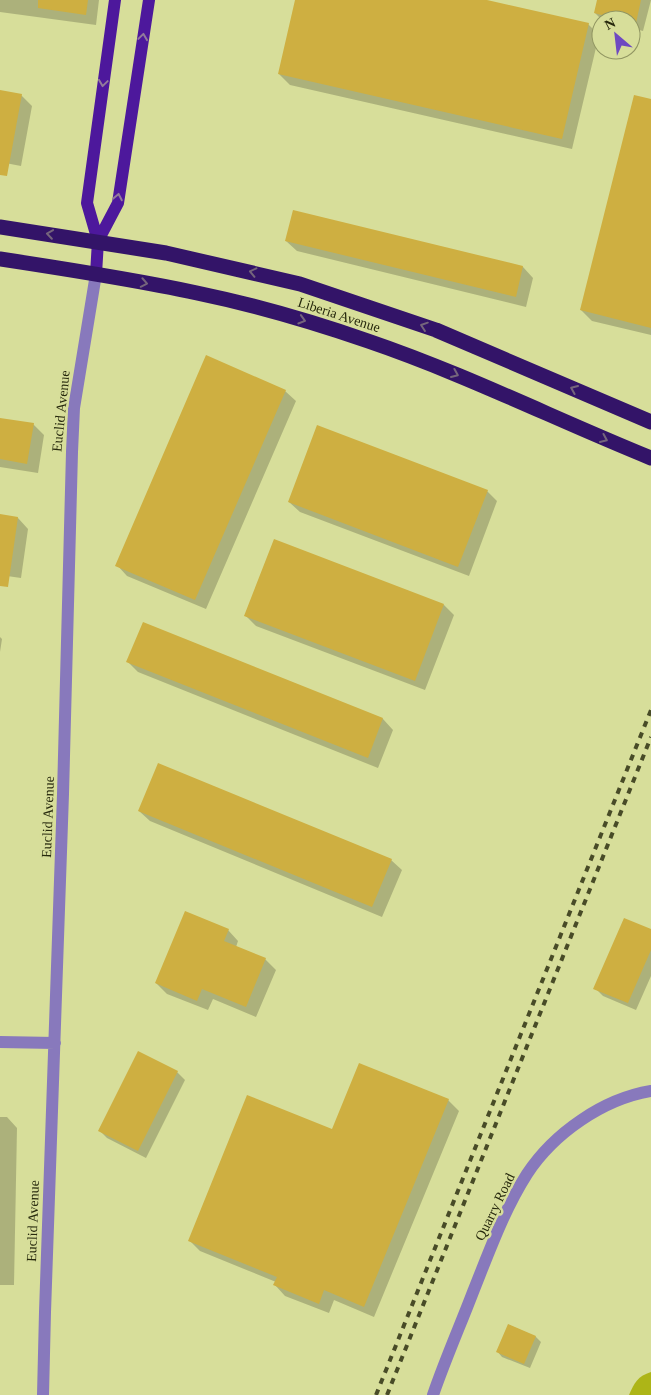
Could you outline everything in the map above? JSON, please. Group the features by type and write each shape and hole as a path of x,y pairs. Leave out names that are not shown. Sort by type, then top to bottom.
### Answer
{"highway":[{"name":"Liberia Avenue","path":"0,227 166,253 300,284 436,330 651,422"},
{"name":"Liberia Avenue","path":"0,259 198,293 284,315 369,341 447,370 651,458"}],"main road":[{"name":"Euclid Avenue","path":"96,274 98,241 87,203 115,0"},
{"name":"Euclid Avenue","path":"98,241 118,203 149,0"}],"street":[{"name":"Euclid Avenue","path":"43,1395 44,1312 65,739 73,425 74,408 96,274"},
{"path":"0,1042 55,1043"},
{"name":"Quarry Road","path":"433,1395 490,1251 516,1193 528,1172 540,1156 563,1134 588,1115 613,1102 651,1091"}],"shaded area":[{"path":"651,1372 651,1395 629,1395 637,1380"}],"building":[{"path":"38,0 88,0 86,15 38,8"},
{"path":"295,0 487,0 589,23 562,139 278,74"},
{"path":"597,0 641,0 639,10 595,10"},
{"path":"0,90 22,94 7,176 0,175"},
{"path":"634,95 651,99 651,328 580,310"},
{"path":"293,210 523,266 516,297 285,241"},
{"path":"206,355 286,390 195,600 115,566"},
{"path":"0,418 34,423 27,464 0,459"},
{"path":"317,425 488,490 458,567 288,502"},
{"path":"0,514 18,517 8,587 0,586"},
{"path":"274,539 444,604 415,681 244,616"},
{"path":"143,622 383,718 368,758 126,662"},
{"path":"158,763 392,859 372,907 138,811"},
{"path":"185,911 229,929 224,941 266,958 246,1007 202,989 197,1001 155,983"},
{"path":"624,918 651,929 651,950 628,1003 593,989"},
{"path":"138,1051 178,1071 138,1151 98,1131"},
{"path":"359,1063 449,1099 364,1307 324,1290 319,1304 273,1285 277,1277 188,1241 247,1095 332,1129"},
{"path":"508,1324 536,1336 524,1364 496,1352"}],"railway":[{"path":"376,1395 651,710"},
{"path":"387,1395 651,737"}]}
